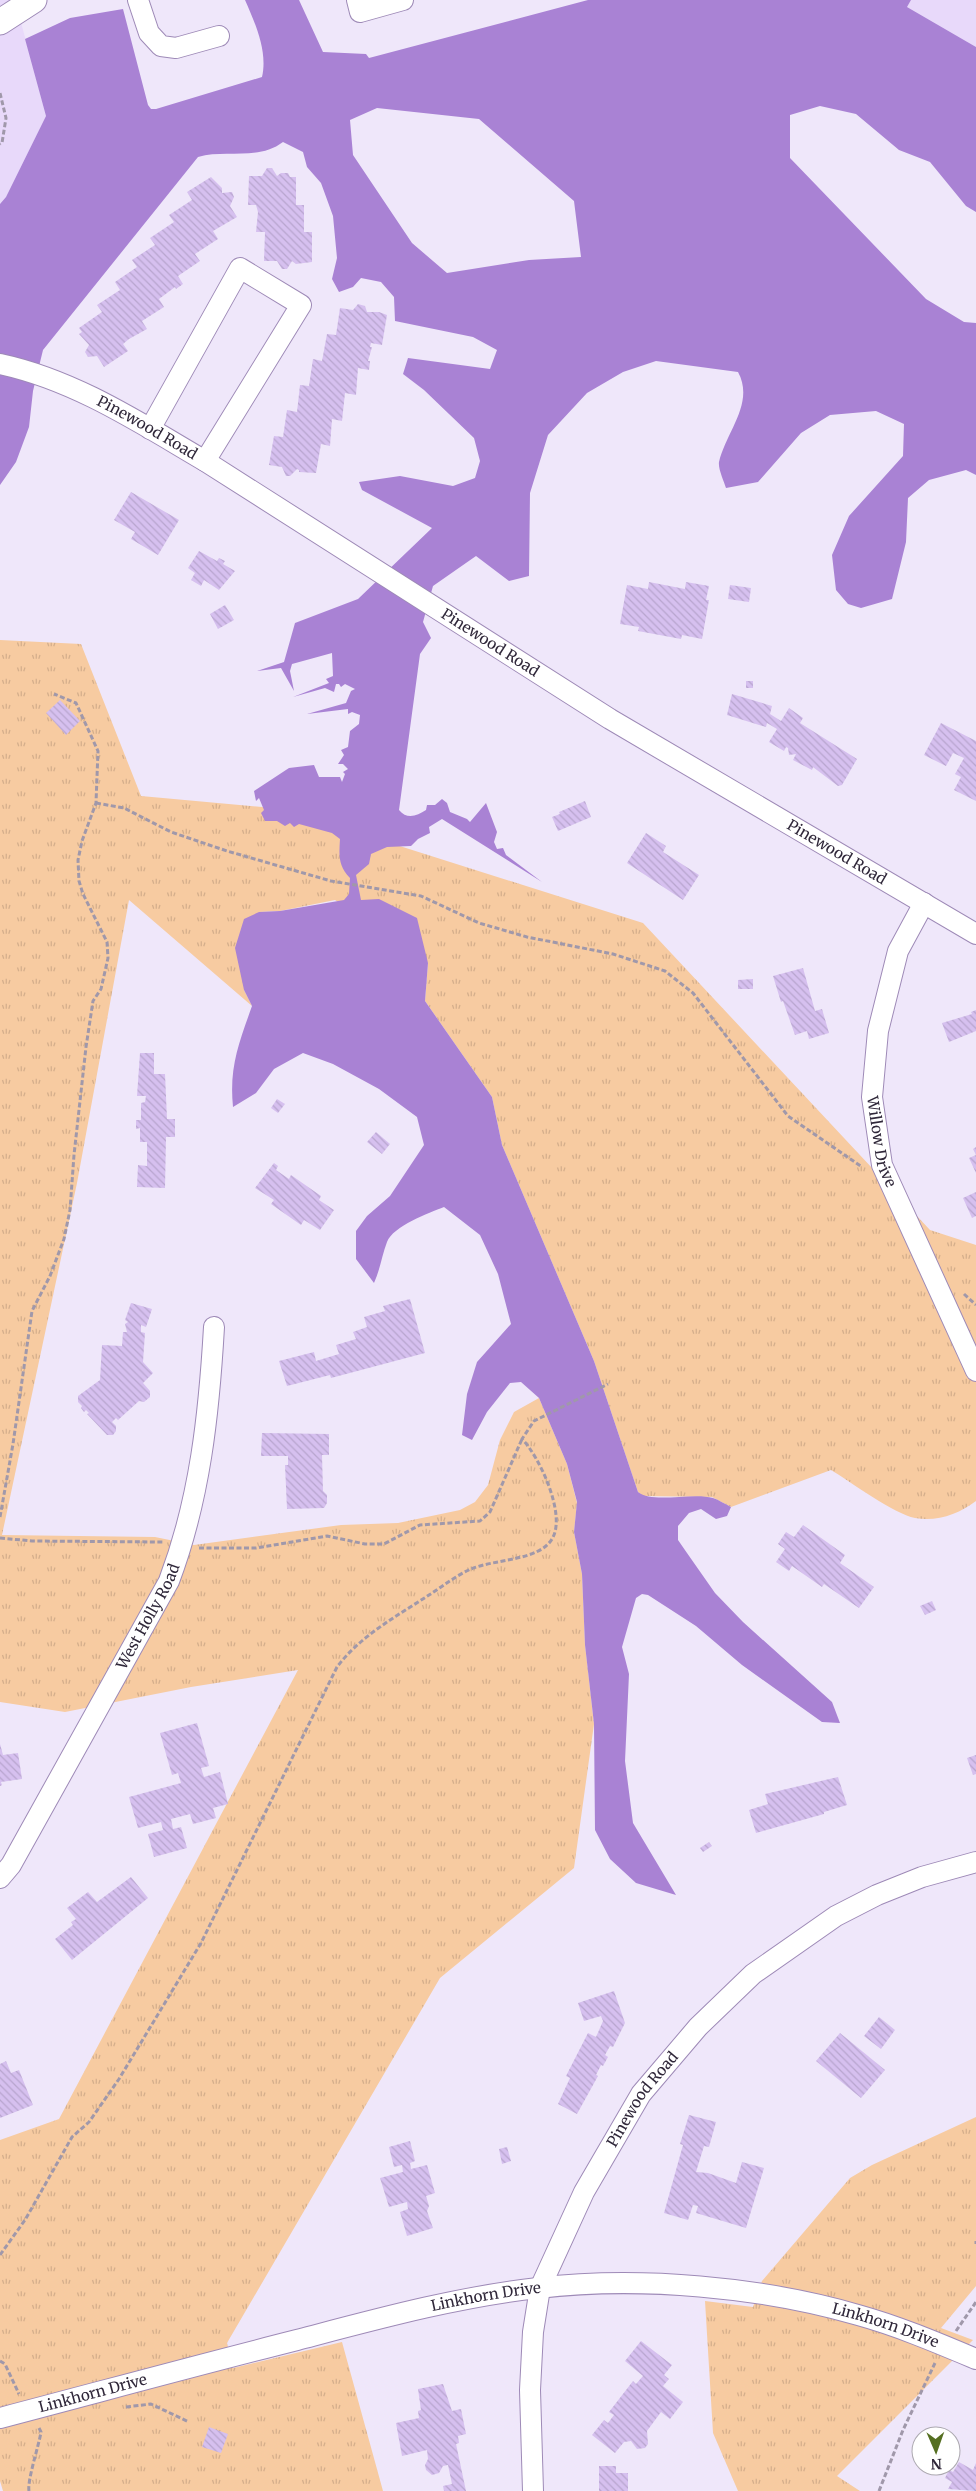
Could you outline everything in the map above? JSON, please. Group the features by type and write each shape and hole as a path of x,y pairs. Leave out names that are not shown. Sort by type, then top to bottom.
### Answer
{"main road":[{"path":"0,22 34,0"}],"street":[{"path":"138,0 149,33 161,46 176,48 219,36"},
{"path":"357,0 360,12 403,0"},
{"path":"150,428 240,268 301,305 205,461"},
{"name":"Pinewood Road","path":"0,364 43,376 98,399 150,428 205,461 610,719 976,934"},
{"name":"Willow Drive","path":"924,903 898,951 878,1031 872,1097 882,1165 976,1371"},
{"name":"West Holly Road","path":"0,1878 11,1865 169,1581 182,1546 196,1493 207,1416 214,1327"},
{"name":"Pinewood Road","path":"534,2491 530,2390 533,2332 540,2288 584,2192 641,2094 698,2027 753,1974 836,1916 877,1895 922,1877 976,1862"},
{"name":"Linkhorn Drive","path":"0,2418 362,2323 484,2296 540,2288 608,2285 677,2285 744,2292 811,2303 859,2315 946,2346 976,2359"}],"path":[{"path":"0,93 6,118 2,143 0,144"},
{"path":"0,1516 13,1444 32,1311 50,1276 64,1239 70,1210 77,1118 86,1047 94,1001 101,989 108,958 107,942 83,894 79,881 78,860 82,841 96,803 98,752 76,703 54,694"},
{"path":"96,803 124,808 170,832 227,851 332,881 421,896 479,923 527,937 613,954 664,971 693,993 788,1116 861,1167 866,1175"},
{"path":"934,1276 956,1288 976,1305"},
{"path":"0,1538 7,1540 122,1543 150,1541 182,1546 225,1549 256,1548 328,1536 365,1544 384,1544 420,1525 480,1521 490,1512 522,1438 534,1421 608,1384"},
{"path":"0,2255 25,2220 72,2137 89,2122 120,2079 201,1943 341,1661 370,1634 462,1574 482,1565 524,1556 543,1549 552,1540 556,1528 556,1506 532,1449 522,1438"},
{"path":"879,2491 903,2430 938,2356 976,2302"},
{"path":"0,2361 5,2364 27,2411"},
{"path":"117,2408 151,2404 190,2422"},
{"path":"28,2491 27,2484 34,2466 41,2432 38,2427 46,2424"}],"shaded area":[{"path":"0,0 15,0 46,116 6,197 0,204"},
{"path":"245,0 299,0 323,52 366,54 369,58 588,0 911,0 907,7 976,47 976,212 966,206 930,162 899,150 856,114 820,106 790,115 790,158 926,299 964,322 976,323 976,475 966,470 929,480 908,498 906,542 892,599 861,608 848,604 836,590 832,555 849,516 903,456 904,424 876,411 830,415 801,433 758,482 726,488 719,462 741,406 743,395 738,372 656,361 623,372 587,393 548,435 530,493 529,576 509,581 476,556 433,586 423,622 431,638 420,654 399,810 405,815 416,815 426,810 427,805 435,805 442,799 447,803 450,812 470,822 486,803 497,832 494,842 497,849 503,848 506,855 542,882 442,819 429,827 430,833 418,839 411,846 387,847 371,854 369,864 356,875 361,900 379,899 417,918 428,963 425,1001 492,1097 502,1145 594,1361 638,1492 663,1498 704,1497 715,1499 731,1507 727,1516 716,1519 701,1509 689,1513 678,1526 678,1540 715,1593 743,1622 832,1702 840,1723 822,1722 742,1665 696,1626 648,1595 642,1594 636,1598 622,1647 629,1674 625,1761 633,1823 676,1895 636,1883 610,1859 595,1830 594,1724 585,1645 582,1574 574,1532 577,1502 567,1464 539,1398 521,1382 510,1383 487,1412 472,1440 462,1435 467,1394 477,1362 511,1324 498,1274 480,1235 444,1207 404,1225 391,1236 387,1242 374,1283 356,1259 356,1231 367,1216 390,1196 424,1145 417,1117 379,1089 333,1064 303,1053 274,1069 256,1093 233,1107 232,1080 236,1055 252,1006 244,990 235,948 244,919 259,912 280,911 344,900 349,894 350,878 341,865 340,839 332,833 299,824 294,827 290,823 285,826 277,821 265,821 261,813 264,810 259,798 256,801 254,791 289,768 314,765 319,777 340,777 342,782 345,774 343,772 348,769 343,764 338,764 344,755 341,750 348,747 350,731 359,724 360,715 352,712 348,714 348,709 307,714 346,703 351,691 355,689 345,684 341,687 339,684 336,684 334,692 325,688 293,697 329,683 326,679 333,676 332,653 292,664 290,671 294,691 281,668 257,671 284,662 295,623 358,599 432,528 362,490 359,482 400,476 453,486 475,478 480,461 474,438 424,390 403,374 408,358 490,369 497,350 473,337 395,321 394,297 381,282 361,278 353,287 339,292 332,279 337,258 333,216 321,183 307,167 303,152 283,142 273,148 253,153 198,157 43,350 33,391 29,427 16,462 0,485 0,204 6,197 46,116 25,39 70,18 123,9 148,105 151,109 156,109 262,77 263,57 260,37","holes":["377,108 479,119 574,201 581,257 529,260 447,273 412,243 353,155 350,120"]},
{"path":"911,0 976,0 976,47 907,7"}],"green space":[{"path":"0,640 81,644 141,796 283,809 643,923 930,1230 976,1245 976,1501 962,1510 947,1516 931,1519 915,1518 884,1504 831,1470 731,1507 712,1497 643,1496 638,1492 594,1361 502,1145 492,1097 425,1001 428,963 335,900 280,911 259,912 244,990 252,1006 129,900 77,1183 2,1535 155,1537 194,1545 341,1525 398,1523 460,1510 475,1502 488,1485 500,1440 514,1412 539,1398 567,1464 577,1503 574,1532 582,1574 585,1645 594,1724 574,1868 440,1978 227,2343 233,2368 342,2342 383,2491 3,2491 0,2481 0,2140 59,2119 298,1670 191,1687 65,1712 0,1702"},
{"path":"976,2117 976,2286 941,2328 973,2340 837,2476 860,2491 738,2491 713,2433 705,2301 753,2307 762,2281 850,2178 872,2165"}],"building":[{"path":"267,168 272,168 277,176 281,173 288,173 290,177 296,177 296,205 304,205 304,232 312,232 312,262 296,264 292,261 287,269 282,269 277,261 264,261 265,232 256,232 258,212 256,205 248,205 249,176 262,176"},
{"path":"211,177 222,188 222,193 232,192 234,197 230,206 237,217 213,231 218,239 195,254 200,261 178,276 183,284 176,289 175,287 159,299 164,307 142,321 147,329 123,344 128,351 104,367 97,356 88,357 85,352 89,345 79,334 82,332 79,328 102,312 97,305 120,290 115,282 137,267 132,260 155,245 150,238 174,222 169,215 192,200 187,192"},
{"path":"358,304 365,306 367,312 379,312 387,315 382,345 371,343 370,347 372,347 368,361 370,361 369,370 358,368 356,395 345,393 342,421 332,419 330,446 321,444 316,473 299,472 297,469 290,476 286,476 282,467 269,465 274,436 283,437 287,410 297,412 300,385 309,386 313,359 322,361 327,334 336,335 340,308 353,310"},
{"path":"131,492 179,520 158,555 131,539 135,532 114,520"},
{"path":"199,551 217,561 219,558 225,561 223,564 235,571 219,590 204,580 201,586 191,580 195,573 188,568"},
{"path":"649,582 685,589 686,582 709,586 706,600 709,600 702,639 682,635 681,639 638,631 639,627 620,624 627,585 648,589"},
{"path":"730,585 751,588 749,602 728,599"},
{"path":"225,605 234,620 218,629 210,614"},
{"path":"746,681 753,681 753,688 746,688"},
{"path":"732,694 772,706 770,714 781,721 789,708 803,718 800,723 857,759 842,785 838,786 813,767 812,770 793,760 796,754 789,755 788,748 786,747 784,751 769,742 777,729 767,723 766,727 727,715"},
{"path":"60,700 80,721 66,735 46,713"},
{"path":"941,723 976,741 976,801 954,790 961,777 955,774 964,758 953,753 946,766 924,755"},
{"path":"585,801 591,817 558,831 552,817"},
{"path":"646,833 666,846 663,852 699,875 683,900 627,863"},
{"path":"803,968 815,1011 822,1009 829,1033 809,1039 807,1031 795,1035 783,1001 781,1002 773,976"},
{"path":"753,979 753,989 738,989 738,980"},
{"path":"976,1010 976,1031 949,1042 942,1023 972,1014 971,1012"},
{"path":"140,1053 154,1053 154,1074 165,1074 167,1119 175,1119 175,1137 166,1137 165,1188 137,1187 138,1165 147,1166 147,1142 140,1142 140,1128 136,1129 136,1120 141,1120 141,1103 145,1102 146,1096 137,1096"},
{"path":"277,1099 285,1104 278,1113 271,1108"},
{"path":"376,1132 390,1144 382,1154 367,1142"},
{"path":"976,1155 976,1173 969,1158"},
{"path":"274,1163 278,1166 276,1170 289,1179 291,1175 321,1196 319,1200 334,1210 320,1230 304,1220 301,1225 271,1204 274,1200 255,1188"},
{"path":"976,1192 976,1216 972,1218 963,1198"},
{"path":"410,1299 425,1353 331,1378 330,1375 287,1386 279,1361 314,1352 316,1361 339,1354 336,1345 356,1339 353,1332 367,1327 364,1317 385,1311 383,1306"},
{"path":"131,1303 152,1309 146,1327 141,1325 141,1332 145,1333 143,1362 153,1373 143,1383 150,1391 150,1397 144,1402 139,1401 118,1420 116,1418 112,1422 116,1426 116,1431 113,1435 107,1435 87,1414 89,1413 86,1410 84,1412 81,1408 78,1396 100,1380 102,1345 122,1346 123,1332 127,1332 125,1324 128,1322 125,1320"},
{"path":"262,1433 329,1434 329,1455 322,1455 323,1491 327,1495 327,1503 324,1508 287,1509 285,1465 288,1465 288,1456 261,1456"},
{"path":"803,1525 845,1555 840,1563 874,1587 859,1608 824,1584 822,1587 792,1566 789,1571 776,1562 785,1549 778,1544 786,1532 794,1537"},
{"path":"932,1601 936,1610 925,1615 920,1606"},
{"path":"197,1723 209,1766 201,1768 204,1777 220,1772 228,1804 213,1808 216,1818 193,1824 190,1814 171,1819 173,1829 181,1827 187,1848 154,1857 148,1834 163,1830 161,1822 138,1828 129,1797 181,1783 178,1773 172,1775 160,1733"},
{"path":"0,1744 3,1755 18,1753 22,1779 1,1782 2,1785 0,1786"},
{"path":"976,1755 976,1774 973,1775 967,1758"},
{"path":"838,1777 847,1805 824,1812 824,1814 756,1833 749,1810 768,1804 765,1794"},
{"path":"709,1842 712,1846 703,1852 700,1848"},
{"path":"131,1877 148,1898 72,1960 55,1939 73,1925 71,1922 76,1919 67,1908 88,1892 97,1902"},
{"path":"614,1991 625,2023 613,2047 610,2046 605,2055 608,2057 603,2066 601,2065 596,2075 598,2076 577,2114 558,2104 570,2078 566,2076 588,2033 596,2037 603,2021 601,2016 584,2021 578,2003"},
{"path":"879,2017 895,2030 881,2049 864,2036"},
{"path":"840,2033 885,2070 861,2098 816,2061"},
{"path":"6,2061 11,2073 19,2070 33,2105 0,2118 0,2064"},
{"path":"689,2115 716,2122 709,2147 704,2146 696,2172 708,2173 736,2183 742,2162 764,2168 746,2228 696,2213 698,2206 693,2205 688,2220 664,2213 683,2145 680,2144"},
{"path":"410,2141 415,2161 410,2163 411,2169 427,2165 435,2193 426,2196 429,2206 427,2211 433,2228 407,2236 400,2212 408,2209 407,2202 389,2207 380,2178 403,2172 402,2165 394,2167 389,2147"},
{"path":"507,2147 511,2161 502,2164 499,2149"},
{"path":"641,2341 672,2365 664,2375 669,2379 663,2386 683,2402 670,2419 661,2412 647,2431 648,2444 645,2448 637,2449 631,2441 624,2442 615,2453 592,2435 604,2420 608,2423 614,2415 609,2412 633,2381 636,2384 643,2376 625,2361"},
{"path":"443,2384 452,2411 461,2409 466,2434 458,2436 459,2443 456,2444 466,2491 444,2491 443,2486 452,2484 448,2465 443,2466 439,2473 432,2475 426,2470 425,2465 428,2459 427,2450 402,2456 396,2423 419,2418 418,2411 421,2410 418,2389"},
{"path":"209,2427 228,2434 221,2453 202,2447"},
{"path":"961,2463 973,2470 976,2463 976,2491 948,2489 952,2482 945,2478 946,2476 961,2476"},
{"path":"599,2466 616,2466 616,2473 628,2473 628,2491 599,2491"}]}
